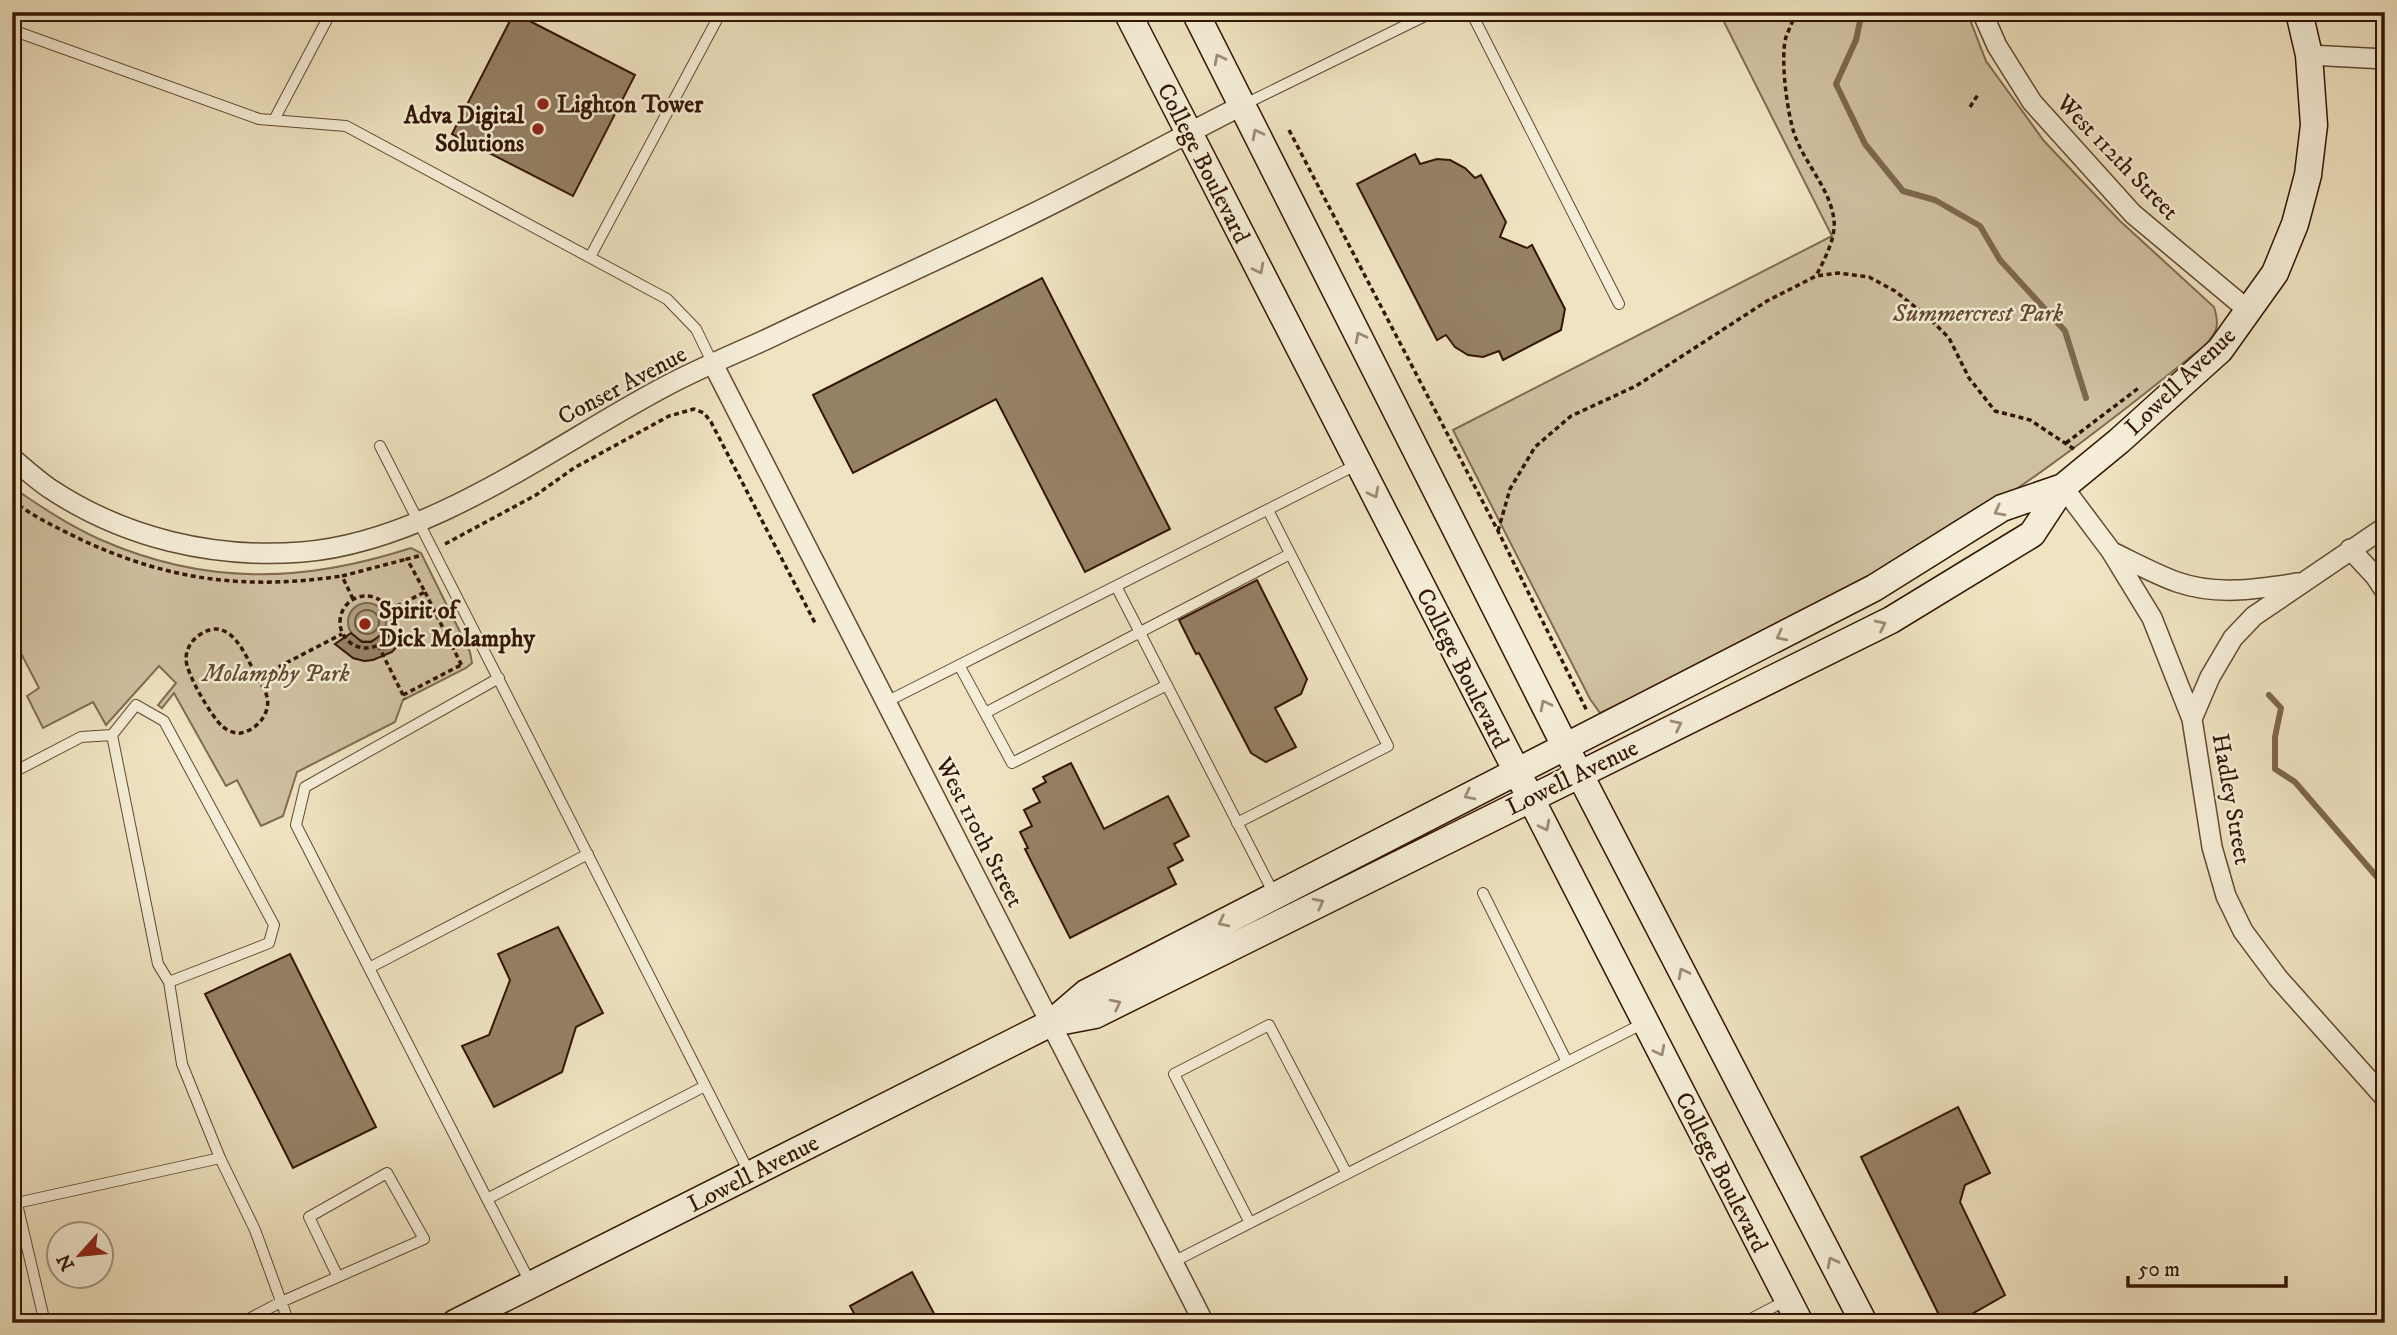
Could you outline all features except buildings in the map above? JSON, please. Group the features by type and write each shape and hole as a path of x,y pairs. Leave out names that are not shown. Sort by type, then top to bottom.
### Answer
{"street":[{"name":"College Boulevard","path":"1127,12 1794,1311"},
{"path":"1195,12 1565,746 1864,1323"},
{"name":"West 112th Street","path":"1982,12 1997,46 2032,102 2133,214 2249,311"},
{"name":"Lowell Avenue","path":"1051,1023 1095,1015 1891,620 2032,534 2063,487 2220,350 2275,273 2286,247 2308,175 2314,125 2309,55 2299,12"},
{"path":"2309,55 2385,59"},
{"name":"Conser Avenue","path":"12,458 48,487 94,514 144,535 195,548 248,554 304,552 354,544 402,530 466,499 667,385 1027,217 1243,106"},
{"name":"West 110th Street","path":"713,364 1204,1323"},
{"name":"Lowell Avenue","path":"455,1323 1051,1023 1086,993 1874,587 2002,508 2063,487"},
{"name":"Hadley Street","path":"2063,487 2111,551 2152,618 2192,719 2212,847 2226,896 2243,931 2278,978 2385,1098"},
{"path":"2192,719 2210,677 2233,638 2255,616 2385,527"},
{"path":"2350,550 2375,576 2385,591"},
{"path":"2111,551 2179,583 2213,590 2248,590 2302,582"}],"lane":[{"path":"274,120 331,12"},
{"path":"590,257 721,12"},
{"path":"1243,106 1433,12"},
{"path":"1471,12 1619,304"},
{"path":"12,30 260,119 346,126 667,299 696,329 713,364"},
{"path":"380,446 750,1175"},
{"path":"886,702 1359,464"},
{"path":"1237,822 1388,746 1268,510"},
{"path":"985,713 1290,554"},
{"path":"1116,586 1275,895"},
{"path":"959,665 1012,763 1167,685"},
{"path":"499,678 305,787 296,825 532,1284"},
{"path":"12,773 81,737 112,735 136,705 164,721 274,925 268,943 169,982"},
{"path":"112,735 158,964 169,982 182,1064 219,1158 255,1230 289,1323"},
{"path":"369,968 588,854"},
{"path":"1483,892 1567,1062"},
{"path":"1173,1262 1645,1022"},
{"path":"1250,1223 1174,1074 1269,1025 1347,1174"},
{"path":"487,1199 705,1086"},
{"path":"15,1203 219,1158"},
{"path":"241,1323 281,1302 338,1277 424,1239 387,1173 309,1217 338,1277"},
{"path":"12,1183 45,1323"},
{"path":"1743,1323 1794,1311"}],"path":[{"path":"1796,12 1785,39 1785,90 1793,132 1828,198 1834,222 1828,251 1816,276"},
{"path":"1970,107 1979,93"},
{"path":"1289,130 1498,531 1588,713"},
{"path":"1498,531 1510,489 1535,447 1571,416 1636,386 1768,301 1816,276 1839,273 1869,277 1895,291 1949,338 1969,378 1995,411 2030,420 2094,461"},
{"path":"2066,443 2144,385"},
{"path":"353,599 342,576 434,549 536,495 573,468 648,426 668,416 694,409 704,413 711,422 815,622"},
{"path":"378,645 404,697 462,667 407,559"},
{"path":"389,610 425,592"},
{"path":"363,595 372,596 379,599 389,610 393,621 391,630 387,638 378,645 363,648 355,646 342,634 342,609 353,599 363,595"},
{"path":"215,629 230,633 239,642 257,678 267,697 267,710 262,721 240,734 228,730 213,715 190,672 186,658 191,641 202,633 215,629"},
{"path":"257,678 342,634"}],"green space":[{"name":"Summercrest Park","path":"1719,12 1967,12 1986,61 2044,141 2119,220 2214,307 2217,324 2212,337 2204,346 2165,377 2047,468 1965,524 1846,593 1600,713 1590,699 1453,430 1832,236"},
{"name":"Molamphy Park","path":"12,487 99,539 177,565 216,572 293,573 371,560 411,548 421,553 470,652 472,663 403,700 395,722 297,772 283,816 261,826 237,780 226,786 174,693 162,708 158,705 176,683 159,666 106,725 93,702 43,728 27,696 39,688 12,636"}],"water":[{"path":"367,603 380,609 386,622 380,635 367,641 354,635 348,622 354,609"}],"waterway":[{"path":"1862,12 1856,40 1836,84 1865,144 1903,191 1935,200 1980,226 2000,260 2065,331 2086,398"},
{"path":"2269,695 2281,708 2275,737 2275,769 2295,782 2377,877 2385,882"}],"place":[{"name":"Lighton Tower","path":"543,104"},
{"name":"Adva Digital Solutions","path":"538,129"},
{"name":"Spirit of Dick Molamphy","path":"365,624"}]}
